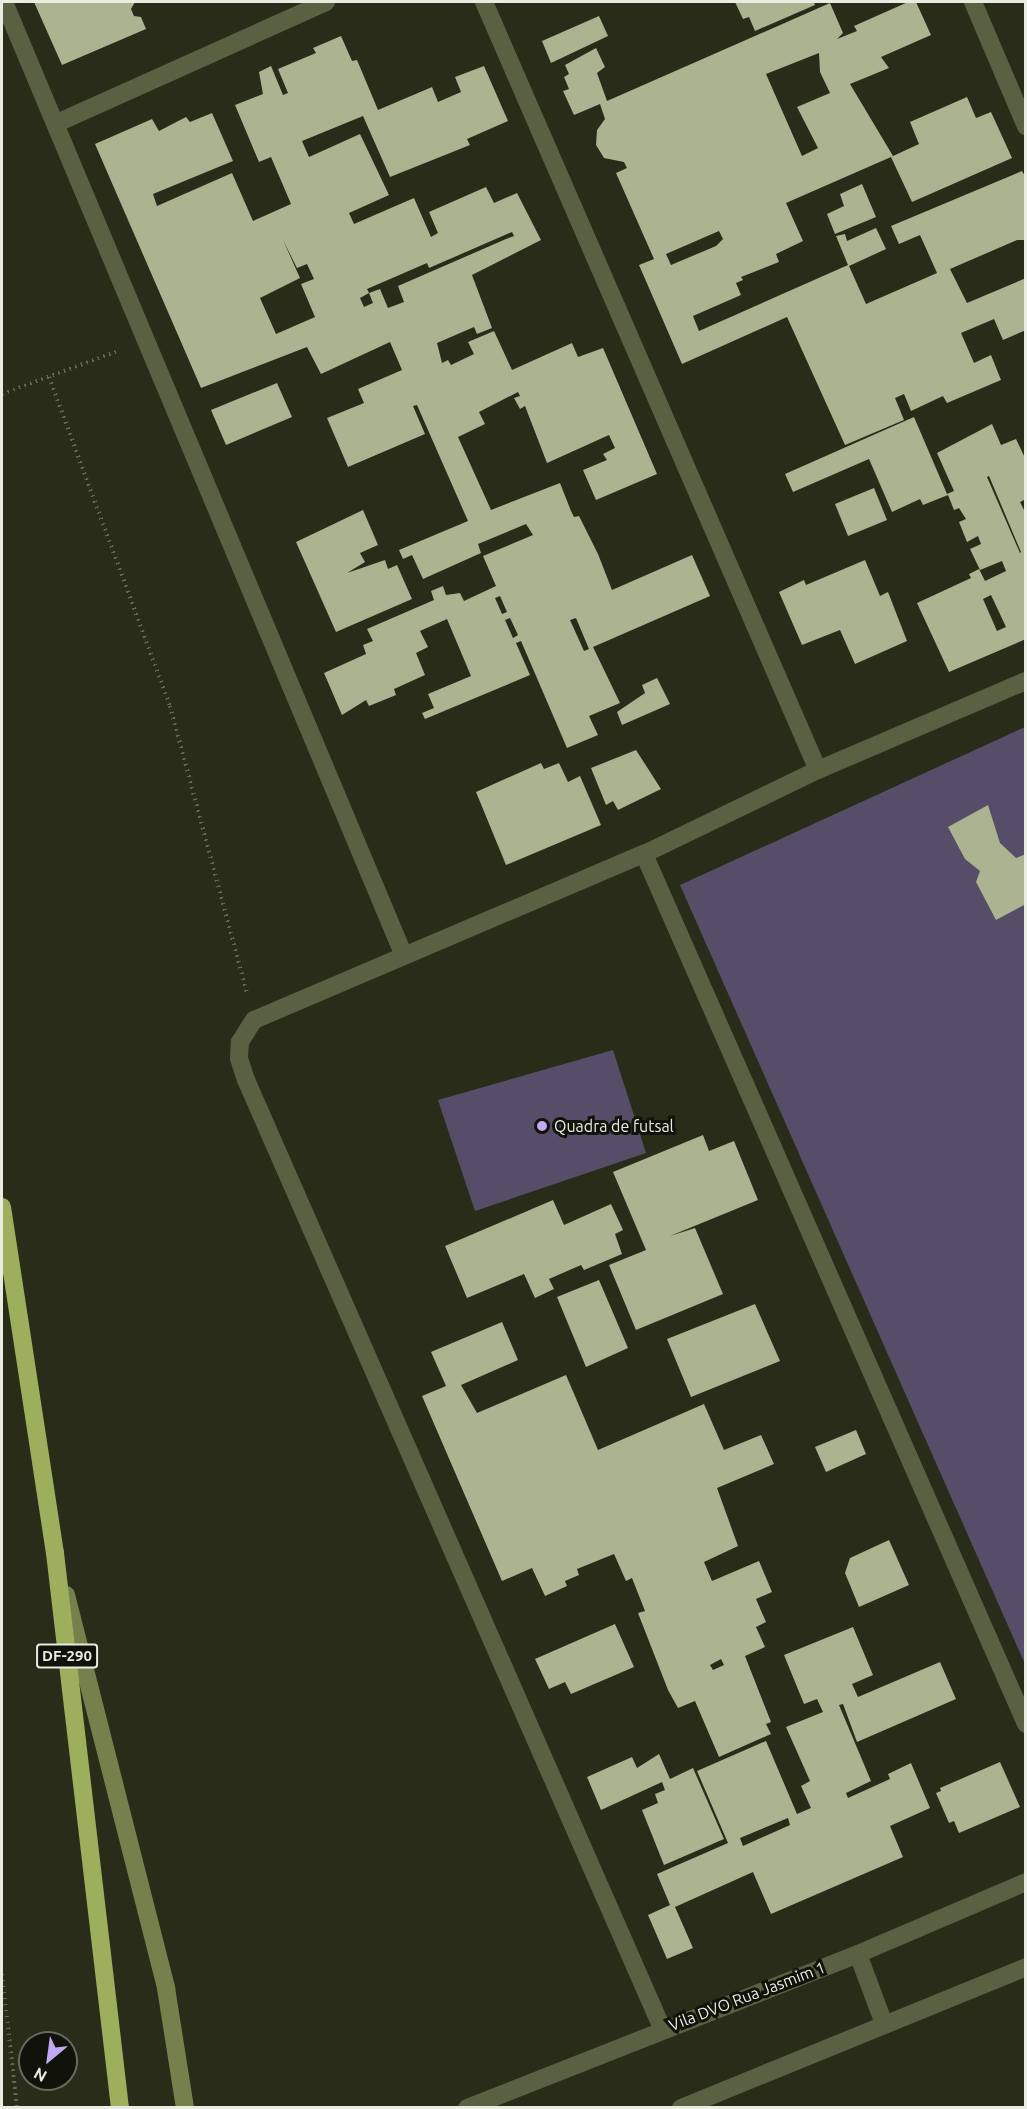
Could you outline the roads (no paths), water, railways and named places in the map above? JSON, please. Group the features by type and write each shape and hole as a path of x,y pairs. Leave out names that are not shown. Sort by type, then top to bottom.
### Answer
{"highway":[{"name":"DF-290","path":"2,1207 55,1553 120,2108"}],"main road":[{"path":"55,1553 166,1988 185,2108"}],"street":[{"path":"4,2 57,123 405,956"},
{"path":"57,123 326,2"},
{"path":"484,2 818,770"},
{"path":"973,2 1026,126"},
{"path":"662,2028 246,1080 239,1059 240,1042 254,1020 644,854 818,770 1026,681"},
{"path":"644,854 1026,1724"},
{"name":"Vila DVO Rua Jasmim 1","path":"467,2108 662,2028 858,1953 1026,1882"},
{"path":"858,1953 884,2024"},
{"path":"681,2108 1026,1967"}],"place":[{"name":"Quadra de futsal","path":"542,1126"}]}
